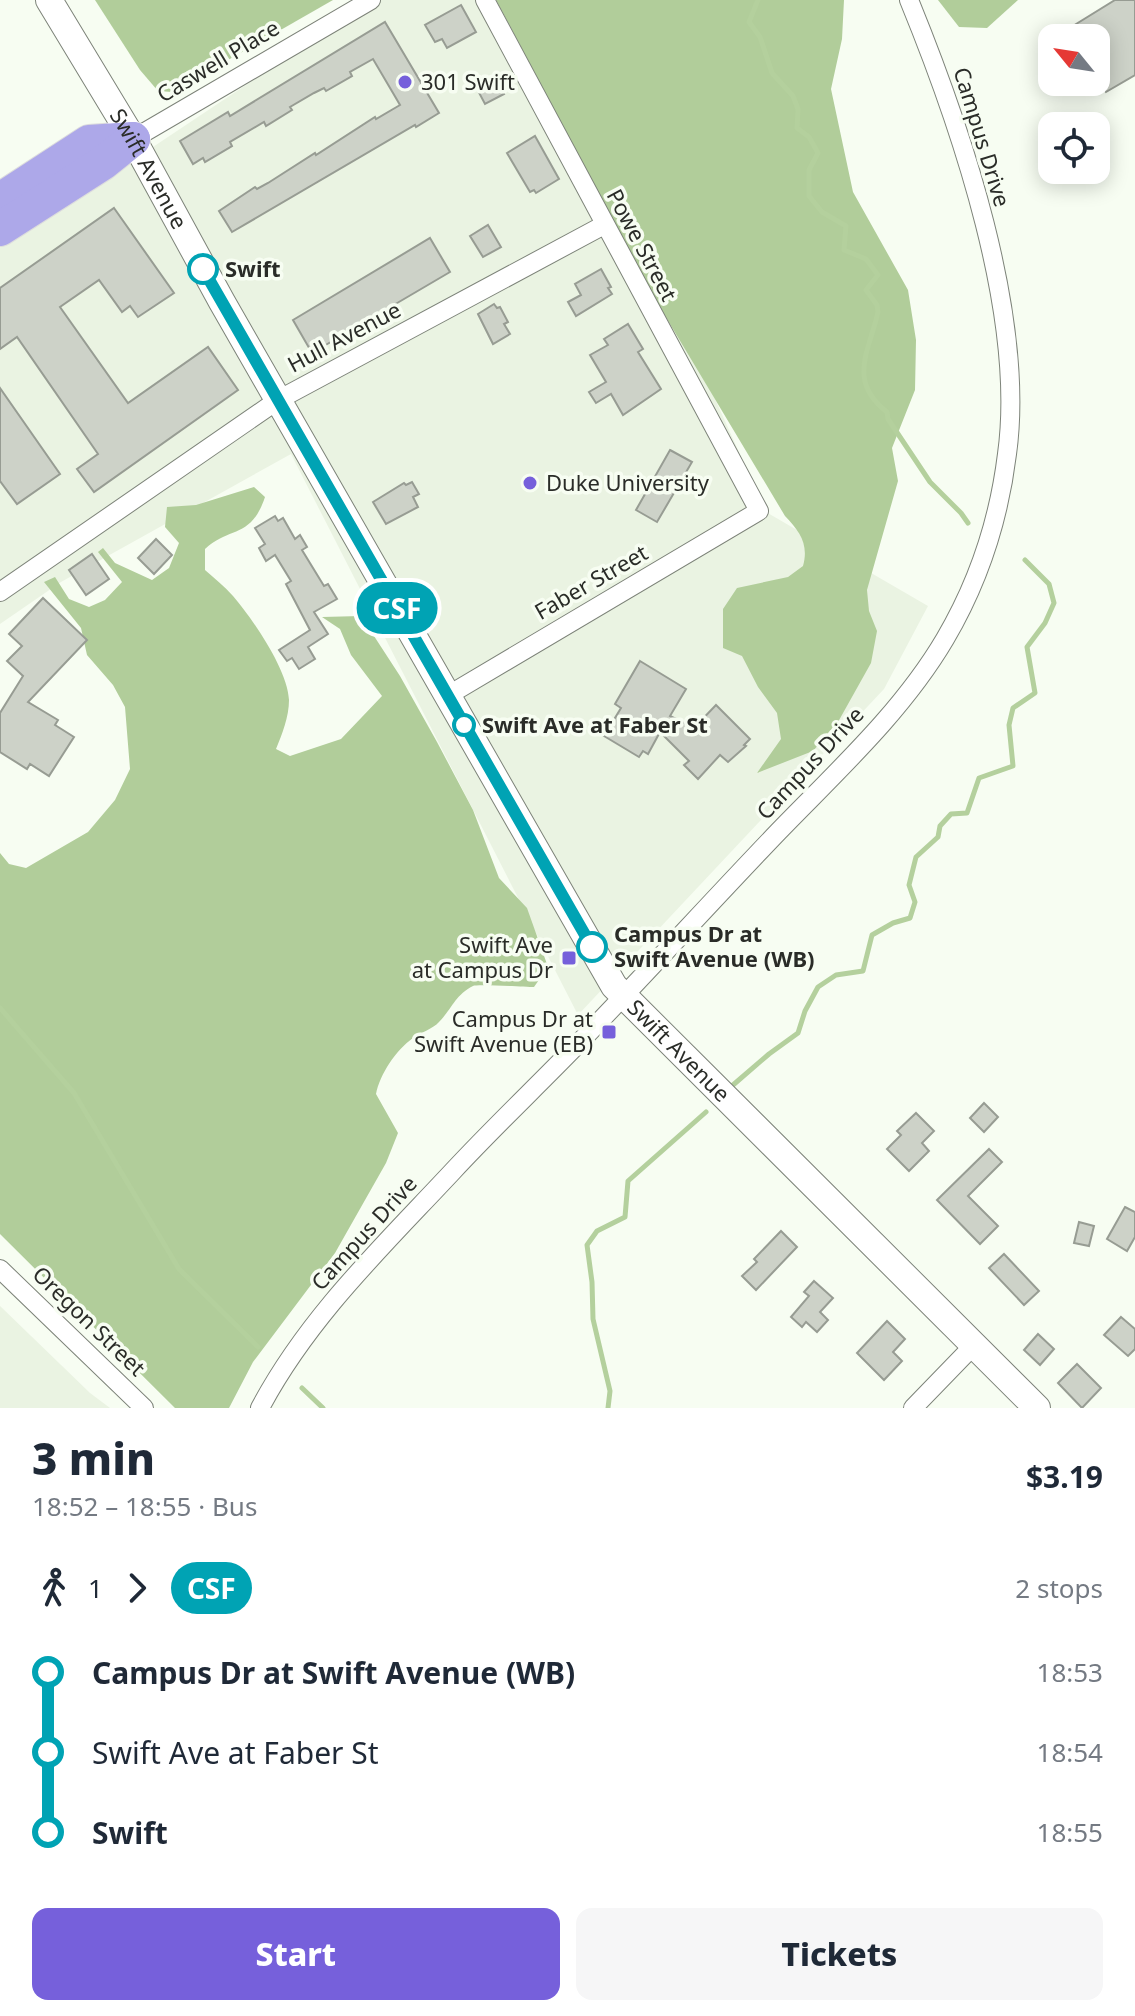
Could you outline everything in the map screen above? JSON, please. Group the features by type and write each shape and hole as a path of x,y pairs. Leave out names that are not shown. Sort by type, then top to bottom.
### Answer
{"highway":[{"path":"0,200 89,142 133,139"},
{"path":"0,229 103,163 133,139"}],"street":[{"name":"Caswell Place","path":"133,139 371,0"},
{"name":"Powe Street","path":"485,0 759,511"},
{"name":"Campus Drive","path":"260,1408 297,1346 332,1301 481,1140 622,996 896,705 944,641 971,589 989,538 1008,453 1010,376 1001,302 983,222 952,113 909,0"},
{"name":"Swift Avenue","path":"54,8 133,139 278,400 614,986 1037,1408"},
{"name":"Hull Avenue","path":"0,592 278,400 604,225"},
{"name":"Faber Street","path":"447,696 759,511"},
{"name":"Oregon Street","path":"0,1269 144,1408"},
{"path":"913,1408 974,1345"}],"shaded area":[{"name":"Duke University","path":"373,0 538,0 766,512 928,606 884,689 578,1015 291,454 61,582 0,624 0,241 72,201"},
{"path":"0,1306 90,1393 110,1408 0,1408"}],"green space":[{"path":"95,0 333,0 172,92 158,91 140,70"},
{"path":"496,0 844,0 842,39 831,89 853,192 908,290 916,340 915,390 892,448 898,481 867,590 869,611 877,631 871,663 838,722 813,751 757,773 781,739 777,713 758,687 742,656 723,648 723,609 737,588 788,577 803,566 804,545 655,299"},
{"path":"938,0 1018,0 987,28 959,27"},
{"path":"254,487 265,497 259,510 246,526 205,549 205,570 230,592 250,617 282,674 289,706 276,749 290,756 341,739 382,696 351,655 340,629 322,617 361,616 400,676 473,810 499,878 527,908 548,967 534,987 473,986 436,1024 413,1038 395,1056 381,1078 376,1094 398,1133 386,1163 335,1253 253,1362 229,1408 175,1408 0,1234 0,853 9,864 26,868 88,832 115,800 130,769 125,707 113,685 87,655 81,628 44,582 55,577 69,599 89,607 105,600 122,582 98,552 103,548 115,563 152,580 169,568 179,543 165,527 167,507 196,505"}],"building":[{"path":"1115,0 1135,0 1135,75 1110,90 1110,24 1076,24"},
{"path":"461,5 476,32 447,48 442,39 435,42 425,25"},
{"path":"385,22 439,113 232,232 219,211 255,187 257,189 268,183 400,105 373,59 350,72 352,76 290,107 292,110 266,126 264,122 230,142 232,146 205,162 203,158 193,164 180,141 228,112 230,116"},
{"path":"495,77 504,94 485,104 476,87"},
{"path":"535,136 559,179 536,193 534,190 530,192 507,153"},
{"path":"114,208 174,293 138,317 130,306 122,312 99,280 60,307 128,403 208,347 238,390 94,492 77,469 98,454 17,337 0,349 0,288"},
{"path":"488,225 501,247 483,257 470,236"},
{"path":"430,238 450,272 312,353 293,320"},
{"path":"601,269 612,294 576,316 568,302 581,295 575,284"},
{"path":"494,304 500,307 508,322 504,324 510,334 493,344 478,314"},
{"path":"628,324 643,349 638,352 661,389 623,415 611,394 596,403 589,392 606,382 590,355 608,345 604,339"},
{"path":"0,388 60,474 17,504 0,481"},
{"path":"670,450 692,462 657,522 636,510"},
{"path":"412,482 419,494 413,497 418,507 386,524 373,502 404,483"},
{"path":"275,516 278,521 283,518 295,539 300,535 307,547 302,550 324,586 328,584 337,599 314,612 328,634 308,647 315,659 299,669 292,658 287,661 279,650 310,630 286,584 291,581 275,555 266,561 259,548 265,544 255,528"},
{"path":"156,539 172,555 154,574 138,558"},
{"path":"92,554 109,579 86,595 69,570"},
{"path":"43,598 87,640 28,702 58,720 55,725 74,737 49,776 30,764 27,769 0,752 0,713 23,676 7,661 22,646 9,634"},
{"path":"640,661 686,689 670,716 694,728 716,705 750,739 746,746 728,762 720,755 698,779 684,765 689,761 660,732 648,754 643,751 639,757 604,736 621,708 615,704"},
{"path":"984,1103 998,1117 984,1132 970,1118"},
{"path":"916,1113 934,1131 922,1143 929,1151 909,1171 887,1149 901,1135 897,1131"},
{"path":"989,1149 1002,1162 968,1196 998,1226 980,1244 937,1200"},
{"path":"1125,1207 1135,1212 1135,1237 1127,1251 1107,1239"},
{"path":"1079,1222 1094,1226 1089,1246 1074,1243"},
{"path":"781,1231 797,1247 756,1290 742,1276"},
{"path":"1004,1254 1039,1291 1024,1305 989,1268"},
{"path":"814,1281 833,1298 820,1312 828,1320 817,1332 806,1322 802,1327 791,1317 809,1296 804,1292"},
{"path":"1121,1317 1135,1329 1135,1349 1128,1356 1104,1335"},
{"path":"887,1321 905,1339 893,1352 902,1361 884,1380 857,1353"},
{"path":"1038,1334 1054,1349 1040,1365 1024,1350"},
{"path":"1077,1364 1101,1388 1082,1408 1058,1383"}],"waterway":[{"path":"758,0 749,22 760,37 772,73 793,96 798,109 797,128 809,137 818,153 809,170 809,196 822,212 846,226 844,250 866,259 878,275 866,290 877,305 878,312 864,365 867,389 887,412 888,419 930,482 968,523"},
{"path":"733,1085 798,1033 818,987 836,975 863,971 872,935 910,918 915,902 909,885 916,857 938,837 940,826 951,814 967,813 979,778 1013,766 1009,725 1013,708 1035,693 1027,647 1045,623 1054,603 1049,584 1025,560"},
{"path":"0,1008 74,1093 179,1269 258,1347"},
{"path":"608,1408 610,1391 593,1319 587,1245 597,1231 625,1217 628,1181 706,1112"},
{"path":"302,1388 323,1408"}],"bus line":[{"name":"CSF","path":"203,269 592,947"}],"place":[{"name":"301 Swift","path":"405,82"},
{"name":"Swift","path":"203,269"},
{"name":"Duke University","path":"530,483"},
{"name":"Swift Ave at Faber St","path":"464,725"},
{"name":"Campus Dr at Swift Avenue (WB)","path":"592,947"},
{"name":"Swift Ave at Campus Dr","path":"569,958"},
{"name":"Campus Dr at Swift Avenue (EB)","path":"609,1032"}]}
